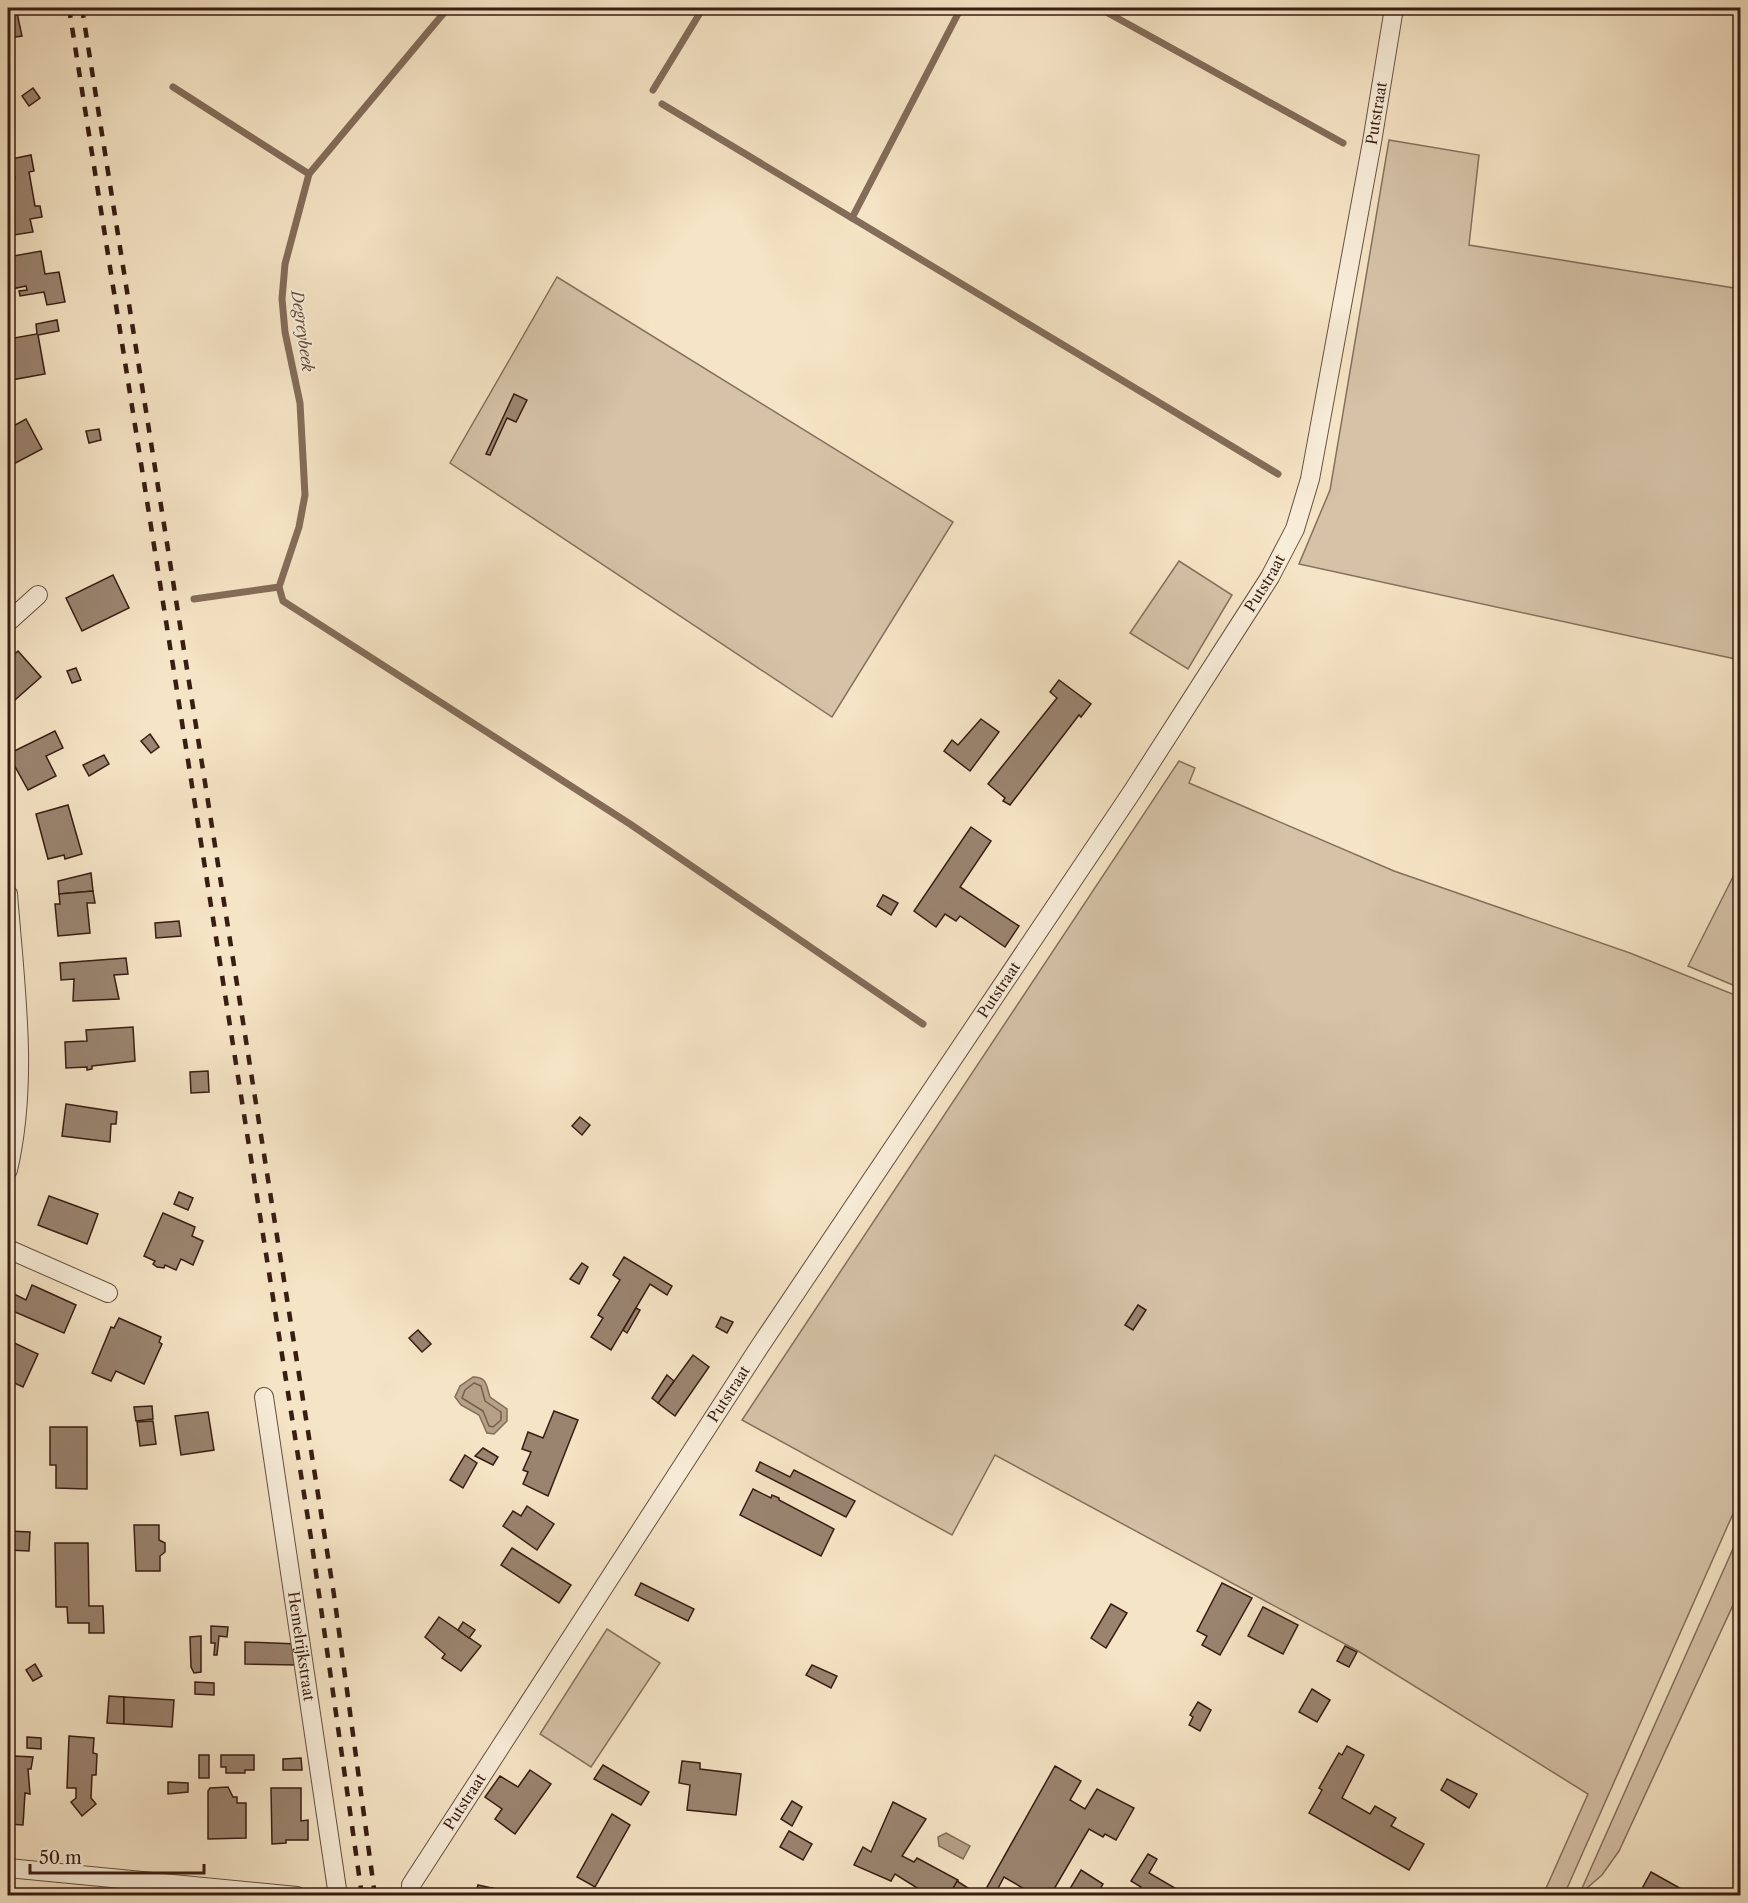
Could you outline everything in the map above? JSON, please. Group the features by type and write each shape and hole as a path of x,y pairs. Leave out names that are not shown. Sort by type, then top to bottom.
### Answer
{"street":[{"name":"Putstraat","path":"411,1896 411,1885 760,1346 1126,802 1275,568 1295,529 1310,479 1372,142 1394,8"},
{"path":"8,622 38,595"},
{"path":"8,894 20,1076 14,1141 8,1170"},
{"path":"8,1249 108,1293"},
{"name":"Hemelrijkstraat","path":"264,1397 338,1896"},
{"path":"8,1868 297,1896"}],"shaded area":[{"path":"1389,140 1479,155 1469,245 1740,289 1740,660 1299,564 1330,490"},
{"path":"557,277 953,522 832,717 450,463"},
{"path":"1179,561 1232,595 1188,669 1130,633"},
{"path":"1179,761 1195,768 1189,783 1394,871 1630,953 1740,997 1740,1498 1564,1895 1543,1895 1588,1794 1358,1651 995,1455 952,1535 742,1420"},
{"path":"1740,863 1740,988 1688,966"},
{"path":"1740,1533 1740,1590 1619,1851 1602,1875 1579,1895"},
{"path":"607,1629 660,1663 591,1767 540,1734"}],"water":[{"path":"473,1377 484,1380 490,1397 507,1409 507,1421 494,1434 487,1433 479,1415 461,1405 455,1397 460,1386"},
{"path":"946,1833 970,1846 963,1859 939,1846 938,1837"}],"building":[{"path":"8,8 16,8 22,36 8,38"},
{"path":"33,88 40,98 29,106 22,96"},
{"path":"31,155 34,171 29,172 35,206 40,206 42,217 30,219 33,232 14,235 13,225 9,225 8,217 8,180 15,178 11,159"},
{"path":"41,251 45,274 59,272 65,302 47,305 44,292 20,296 19,291 27,290 26,286 12,289 8,257"},
{"path":"57,320 59,331 38,335 45,374 11,380 8,339 37,334 36,324"},
{"path":"514,394 527,400 516,422 507,418 490,455 486,454"},
{"path":"26,419 42,449 8,467 8,429"},
{"path":"99,429 101,440 89,443 86,431"},
{"path":"113,575 129,608 82,631 66,598"},
{"path":"18,651 41,677 8,706 8,660"},
{"path":"76,668 81,680 72,683 67,671"},
{"path":"1059,680 1091,704 1081,717 1079,715 1010,805 1003,801 1005,798 988,784 1057,698 1050,692"},
{"path":"981,719 999,732 970,771 944,751 952,740 958,745"},
{"path":"55,731 63,748 46,756 56,776 28,790 8,754"},
{"path":"150,734 159,747 151,753 141,741"},
{"path":"104,755 109,764 89,776 83,765"},
{"path":"68,805 82,854 65,859 64,855 48,859 36,814"},
{"path":"971,827 991,841 960,887 1019,926 1005,947 960,916 956,921 945,914 936,927 914,911"},
{"path":"91,873 93,891 59,894 58,881"},
{"path":"93,891 95,903 87,903 90,933 58,936 55,904 60,904 59,894"},
{"path":"883,895 898,903 891,915 877,906"},
{"path":"179,921 181,936 156,938 155,923"},
{"path":"126,958 128,974 114,975 119,999 73,1001 74,979 61,980 60,963"},
{"path":"133,1027 135,1061 92,1066 92,1069 87,1070 87,1067 66,1068 65,1042 87,1041 86,1030"},
{"path":"208,1071 209,1092 191,1093 190,1072"},
{"path":"66,1104 117,1112 116,1124 111,1124 110,1142 62,1136"},
{"path":"580,1117 590,1125 582,1135 572,1126"},
{"path":"179,1192 193,1198 188,1210 174,1204"},
{"path":"49,1196 98,1214 87,1244 38,1225"},
{"path":"163,1213 195,1227 192,1236 203,1241 193,1265 181,1259 176,1270 165,1265 164,1268 157,1267 153,1264 155,1261 144,1256"},
{"path":"624,1257 672,1286 667,1295 650,1284 611,1350 591,1337 603,1318 598,1315 620,1280 613,1275"},
{"path":"582,1263 588,1267 579,1284 570,1279"},
{"path":"32,1285 76,1305 64,1333 8,1309 8,1291 26,1300"},
{"path":"1138,1305 1146,1310 1133,1330 1125,1325"},
{"path":"636,1308 640,1310 627,1333 623,1330"},
{"path":"721,1317 733,1322 727,1333 716,1327"},
{"path":"119,1318 161,1337 159,1342 162,1344 144,1384 116,1371 111,1381 92,1373 111,1327 114,1328"},
{"path":"418,1330 431,1344 422,1352 409,1338"},
{"path":"8,1340 38,1354 23,1387 8,1380"},
{"path":"693,1355 709,1367 675,1416 658,1403"},
{"path":"667,1375 674,1381 658,1403 652,1398"},
{"path":"152,1406 153,1419 136,1421 134,1407"},
{"path":"554,1411 578,1420 548,1496 523,1484 528,1472 523,1470 531,1452 522,1449 528,1432 543,1438"},
{"path":"208,1412 214,1450 181,1455 175,1416"},
{"path":"153,1421 156,1444 140,1446 137,1422"},
{"path":"50,1427 87,1427 87,1489 56,1488 56,1465 50,1465"},
{"path":"483,1448 498,1457 493,1465 475,1456"},
{"path":"465,1455 477,1463 463,1488 450,1480"},
{"path":"760,1462 790,1477 794,1470 855,1501 846,1517 756,1471"},
{"path":"753,1489 771,1498 772,1495 779,1498 834,1529 821,1556 740,1515"},
{"path":"527,1506 554,1524 537,1550 503,1526 513,1511 521,1516"},
{"path":"134,1525 159,1525 159,1540 165,1543 165,1552 160,1556 160,1571 136,1571"},
{"path":"8,1531 30,1532 29,1551 8,1550"},
{"path":"55,1543 88,1543 89,1606 103,1606 104,1633 89,1633 89,1623 68,1623 67,1607 56,1607"},
{"path":"512,1548 571,1585 559,1603 501,1565"},
{"path":"641,1583 694,1609 688,1621 635,1595"},
{"path":"1222,1583 1252,1598 1220,1655 1202,1645 1207,1636 1197,1631"},
{"path":"1111,1604 1127,1613 1106,1648 1091,1638"},
{"path":"1263,1607 1298,1625 1283,1654 1248,1636"},
{"path":"439,1617 481,1646 461,1671 442,1658 445,1654 425,1637"},
{"path":"463,1622 475,1630 469,1638 458,1630"},
{"path":"211,1626 228,1627 227,1637 219,1636 217,1655 214,1655 215,1643 211,1643"},
{"path":"201,1636 201,1672 194,1673 191,1667 190,1637"},
{"path":"245,1642 298,1644 297,1665 245,1664"},
{"path":"1345,1646 1357,1652 1349,1667 1337,1661"},
{"path":"35,1664 42,1676 33,1681 26,1670"},
{"path":"812,1665 837,1676 831,1688 806,1675"},
{"path":"195,1682 214,1683 214,1695 195,1694"},
{"path":"1312,1689 1330,1700 1317,1722 1299,1712"},
{"path":"109,1696 124,1697 124,1724 107,1723"},
{"path":"124,1697 174,1700 172,1727 124,1724"},
{"path":"1198,1702 1211,1710 1200,1731 1189,1725 1193,1717 1190,1715"},
{"path":"69,1736 94,1738 93,1753 97,1754 96,1775 92,1775 91,1798 96,1804 82,1816 71,1802 76,1798 76,1788 67,1788"},
{"path":"27,1737 41,1738 41,1749 27,1748"},
{"path":"1347,1746 1364,1755 1342,1798 1370,1814 1375,1806 1396,1818 1391,1826 1424,1844 1409,1870 1309,1813 1322,1790 1319,1788 1339,1753 1342,1755"},
{"path":"199,1755 209,1755 209,1778 199,1778"},
{"path":"221,1755 254,1755 254,1770 245,1770 245,1773 226,1773 226,1767 221,1767"},
{"path":"14,1756 33,1757 31,1769 28,1769 30,1794 25,1793 23,1825 8,1824 8,1766 12,1767"},
{"path":"301,1758 302,1770 283,1770 283,1759"},
{"path":"682,1761 700,1763 700,1769 741,1774 736,1815 687,1810 690,1785 679,1783"},
{"path":"603,1765 649,1792 641,1805 594,1779"},
{"path":"1055,1766 1081,1781 1070,1800 1085,1809 1097,1789 1134,1808 1116,1840 1105,1834 1103,1837 1089,1829 1050,1896 1032,1896 1033,1894 1004,1877 994,1896 982,1896"},
{"path":"530,1770 551,1784 515,1834 495,1819 502,1809 485,1797 500,1776 518,1787"},
{"path":"1447,1779 1477,1794 1469,1808 1441,1790"},
{"path":"168,1782 188,1783 188,1792 168,1794"},
{"path":"228,1787 233,1797 237,1797 237,1803 246,1803 246,1838 208,1839 208,1791 210,1788"},
{"path":"271,1788 301,1788 301,1821 308,1820 308,1840 286,1840 286,1843 272,1844"},
{"path":"792,1801 802,1807 792,1826 781,1819"},
{"path":"893,1802 926,1819 902,1856 914,1862 917,1858 958,1880 949,1896 930,1896 895,1874 891,1881 854,1865 863,1847 871,1852"},
{"path":"612,1814 630,1825 595,1887 577,1877"},
{"path":"789,1831 812,1844 803,1860 780,1847"},
{"path":"1148,1854 1157,1859 1149,1873 1180,1891 1177,1896 1136,1896 1141,1887 1131,1881"},
{"path":"1081,1870 1103,1884 1096,1896 1073,1896 1068,1892"},
{"path":"1651,1872 1694,1896 1638,1896"},
{"path":"957,1881 968,1888 964,1896 949,1896"},
{"path":"478,1885 492,1888 491,1896 475,1896"},
{"path":"492,1888 529,1896 491,1896"}],"waterway":[{"name":"Degreybeek","path":"194,599 279,587 299,527 305,495 300,403 285,332 282,299 285,264 309,174 448,8"},
{"path":"653,90 703,8"},
{"path":"662,104 852,218 961,8"},
{"path":"1099,8 1343,143"},
{"path":"173,87 309,174"},
{"path":"852,218 1278,474"},
{"path":"279,587 283,601 630,824 923,1024"}],"railway":[{"path":"69,8 311,1538 362,1896"},
{"path":"82,8 334,1595 375,1896"}]}
